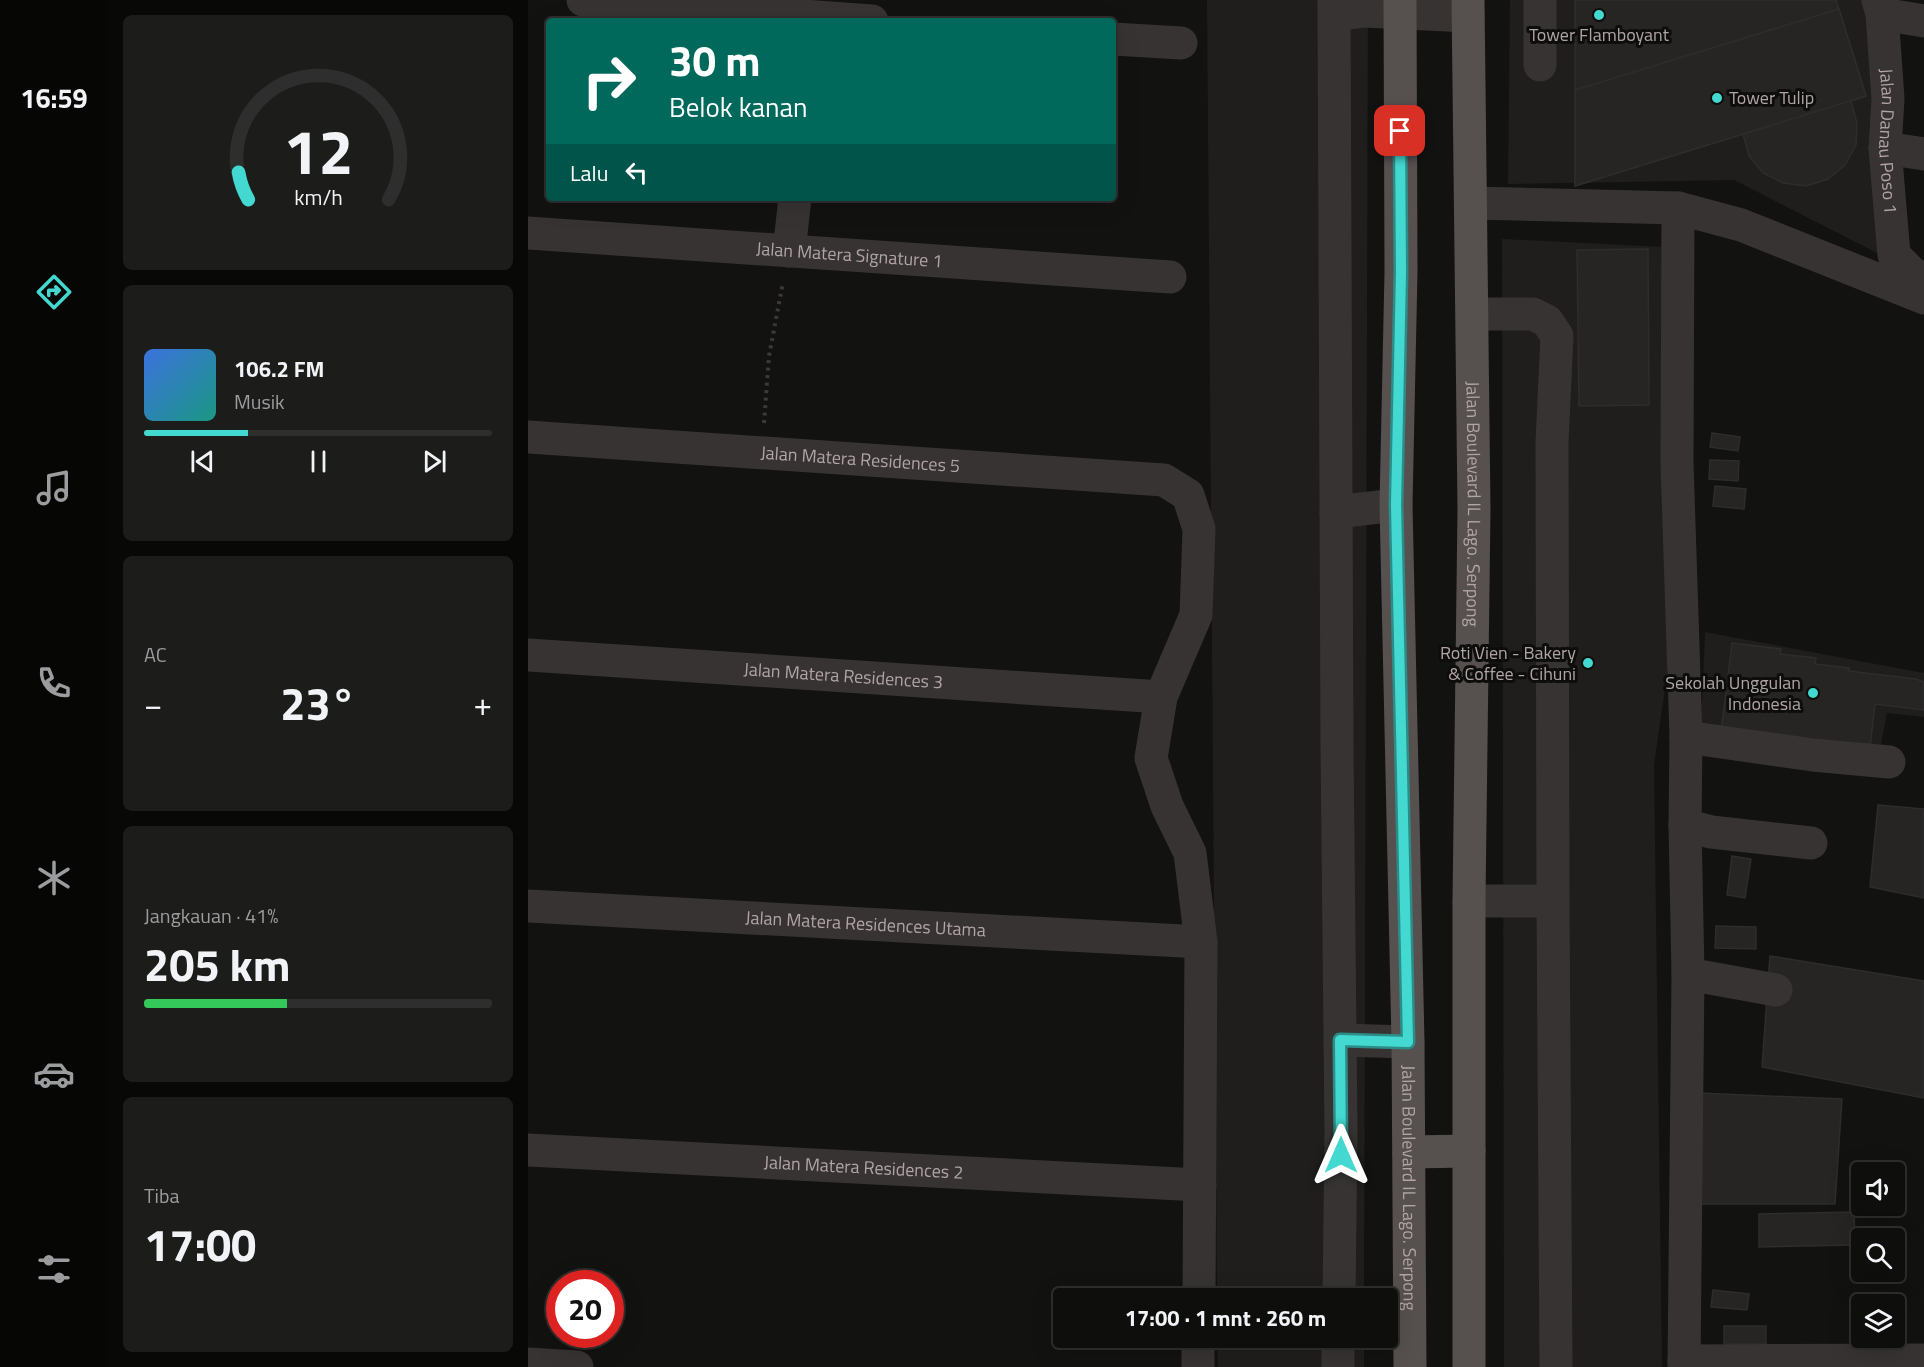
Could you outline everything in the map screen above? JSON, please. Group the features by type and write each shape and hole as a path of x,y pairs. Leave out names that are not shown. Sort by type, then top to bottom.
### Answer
{"main road":[{"name":"Jalan Boulevard IL Lago. Serpong","path":"1400,7 1401,272 1396,505 1408,1042 1410,1367"},
{"name":"Jalan Boulevard IL Lago. Serpong","path":"1468,8 1474,509 1469,900 1469,1367"},
{"path":"1409,1152 1469,1151"}],"street":[{"path":"583,0 816,13 851,18"},
{"path":"1540,0 1540,65"},
{"path":"1339,1288 1335,7 1364,11 1400,7 1468,8"},
{"path":"1880,7 1924,21"},
{"name":"Jalan Danau Poso 1","path":"1880,7 1888,99 1885,148 1894,255 1921,283"},
{"path":"1116,39 1181,44"},
{"path":"1885,148 1924,154"},
{"path":"789,251 795,201"},
{"path":"1472,203 1678,208 1741,225 1921,283"},
{"path":"1678,208 1677,463 1686,737 1688,974 1684,1364 1924,1359"},
{"name":"Jalan Matera Signature 1","path":"528,233 1170,277"},
{"path":"1473,314 1533,314 1547,321 1557,336 1552,442 1556,1367"},
{"name":"Jalan Matera Residences 5","path":"528,437 1164,480 1188,495 1199,529 1196,615 1161,697"},
{"path":"1336,512 1396,505"},
{"name":"Jalan Matera Residences 3","path":"528,655 1161,697"},
{"path":"1161,697 1151,758 1167,806 1190,853 1201,942 1198,1288"},
{"path":"1686,737 1813,755 1888,762"},
{"path":"1685,825 1711,832 1811,843"},
{"path":"1469,900 1553,901"},
{"name":"Jalan Matera Residences Utama","path":"528,906 1201,942"},
{"path":"1688,974 1776,990"},
{"path":"1340,1040 1408,1042"},
{"name":"Jalan Matera Residences 2","path":"528,1150 1200,1185"},
{"path":"1198,1348 1198,1367"},
{"path":"1338,1348 1338,1367"},
{"path":"528,1364 577,1367"}],"path":[{"path":"762,453 769,356 789,251"}],"shaded area":[{"path":"1207,0 1368,0 1364,1288 1217,1288"},
{"path":"1510,0 1881,0 1881,255 1734,180 1508,184"},
{"path":"1502,239 1665,247 1670,654 1654,765 1662,1367 1504,1367"},
{"name":"Sekolah Unggulan Indonesia","path":"1705,632 1924,673 1924,717 1887,713 1876,770 1700,752"},
{"path":"1217,1348 1364,1348 1364,1367 1218,1367"}],"building":[{"name":"Tower Flamboyant","path":"1575,0 1672,0 1575,30"},
{"path":"1575,0 1836,0 1866,96 1851,101 1857,123 1856,145 1845,165 1828,179 1806,186 1783,183 1763,173 1749,156 1743,134 1575,186"},
{"name":"Tower Tulip","path":"1839,9 1866,96 1575,186 1575,90"},
{"path":"1648,249 1649,405 1579,406 1577,250"},
{"path":"1712,433 1740,437 1738,451 1710,447"},
{"path":"1710,460 1739,461 1738,481 1709,479"},
{"path":"1715,486 1746,489 1744,509 1713,506"},
{"name":"Sekolah Unggulan Indonesia","path":"1732,643 1781,649 1780,654 1816,658 1815,664 1849,668 1849,671 1916,679 1924,682 1924,710 1875,704 1869,757 1720,740"},
{"path":"1878,805 1924,809 1924,898 1870,887"},
{"path":"1732,856 1751,859 1745,898 1727,895"},
{"path":"1716,926 1756,927 1756,949 1715,948"},
{"path":"1770,956 1924,981 1924,1098 1762,1067"},
{"path":"1699,1093 1842,1099 1835,1204 1699,1204"},
{"path":"1851,1212 1851,1216 1854,1216 1854,1228 1851,1228 1851,1245 1759,1247 1759,1214"},
{"path":"1713,1290 1749,1294 1747,1310 1711,1307"},
{"path":"1724,1326 1766,1326 1766,1344 1724,1344"}],"place":[{"name":"Tower Flamboyant","path":"1599,15"},
{"name":"Tower Tulip","path":"1717,98"},
{"name":"Roti Vien - Bakery & Coffee - Cihuni","path":"1588,663"},
{"name":"Sekolah Unggulan Indonesia","path":"1813,693"}],"route":[{"path":"1341,1155 1340,1040 1408,1042 1396,505 1401,272 1400,131"}]}
